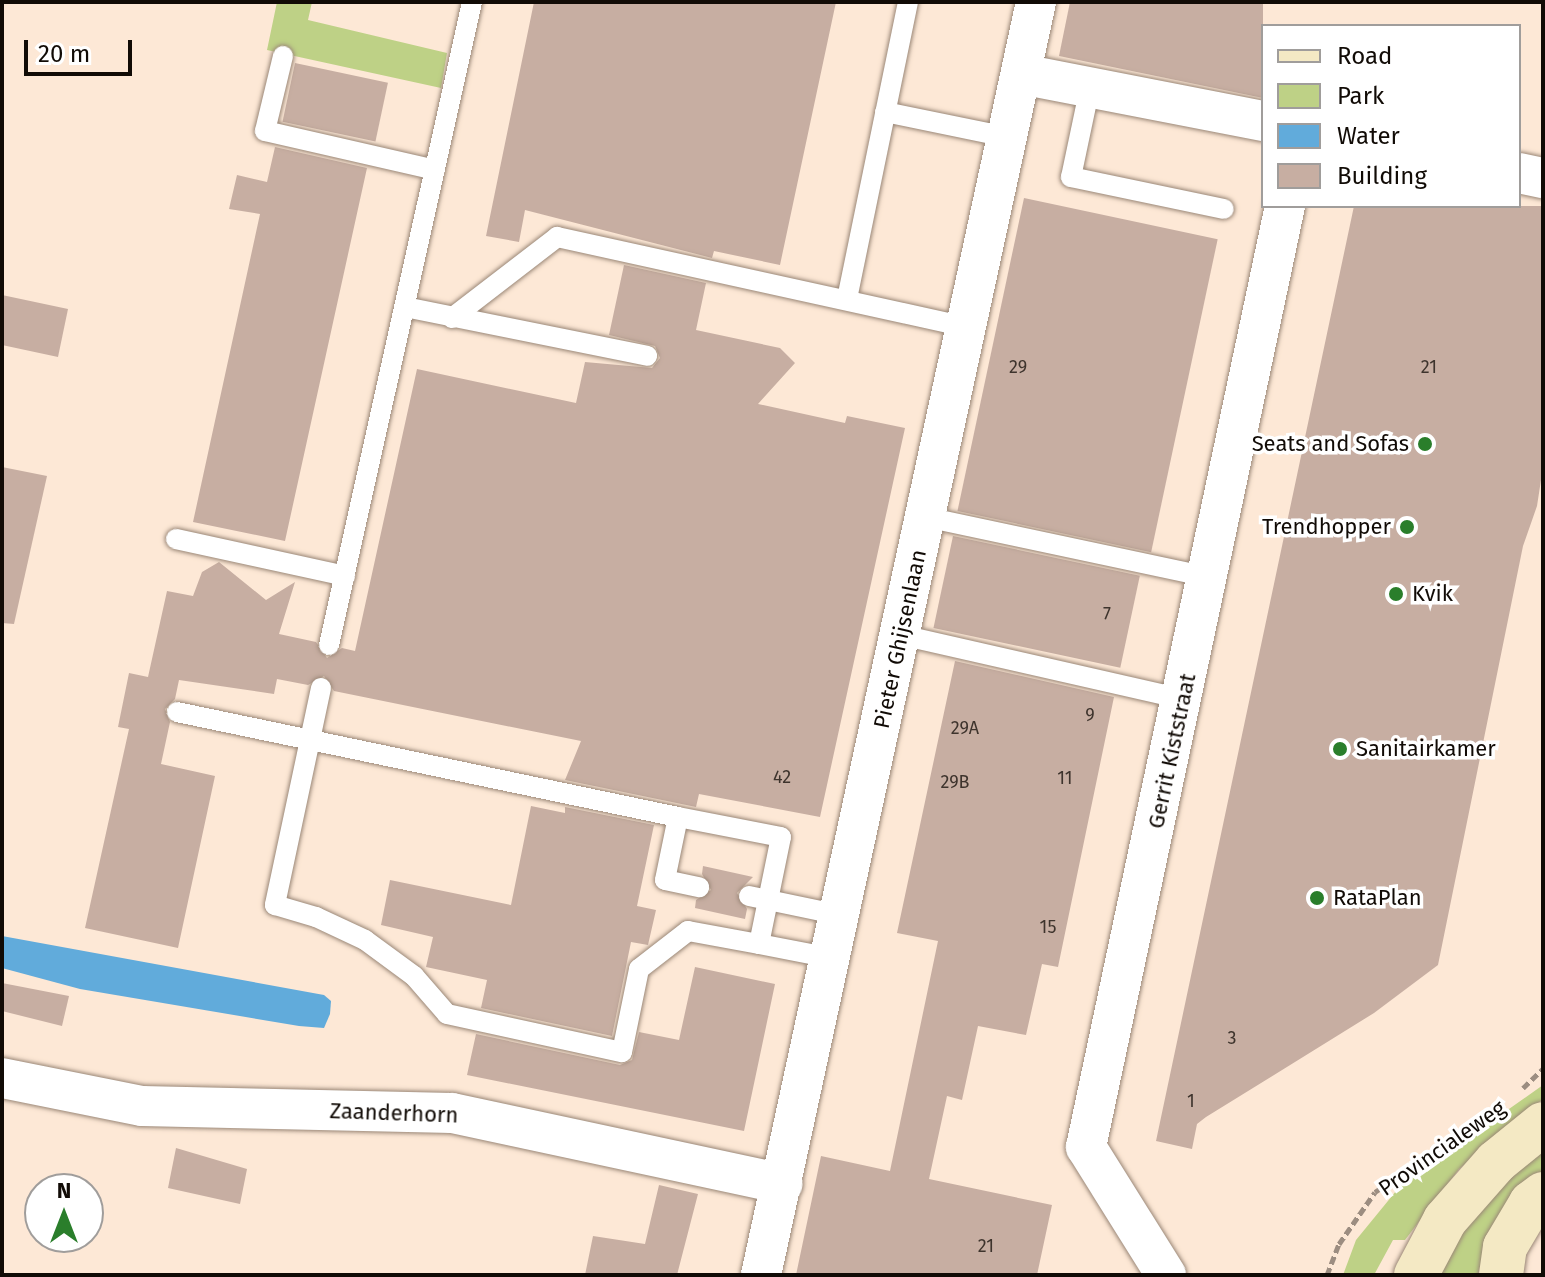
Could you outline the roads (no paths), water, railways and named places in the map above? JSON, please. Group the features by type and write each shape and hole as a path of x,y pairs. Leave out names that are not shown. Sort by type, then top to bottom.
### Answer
{"main road":[{"name":"Provincialeweg","path":"1416,1275 1445,1220 1496,1162 1532,1107"},
{"path":"1501,1275 1505,1247 1531,1203 1543,1194"}],"street":[{"name":"Pieter Ghijsenlaan","path":"761,1275 1036,2"},
{"path":"1021,74 1261,121"},
{"path":"1521,173 1543,178"},
{"name":"Gerrit Kiststraat","path":"1166,1275 1086,1147 1285,208"},
{"name":"Zaanderhorn","path":"2,1078 142,1106 452,1113 782,1184"}],"lane":[{"path":"329,645 472,2"},
{"path":"847,299 908,2"},
{"path":"283,56 265,131 435,170"},
{"path":"1090,87 1071,177 1224,209"},
{"path":"885,112 1007,137"},
{"path":"452,318 557,237 966,327"},
{"path":"405,307 647,356"},
{"path":"926,517 1208,577"},
{"path":"176,539 345,576"},
{"path":"901,635 1183,699"},
{"path":"321,688 275,905 365,940 414,976 447,1014 622,1052 639,969 688,931 831,958"},
{"path":"177,712 781,837 759,898 759,944"},
{"path":"678,817 665,880 699,887"},
{"path":"759,898 840,915"}],"water":[{"path":"2,936 324,995 331,1001 330,1014 324,1028 299,1026 80,989 2,968"}],"place":[{"name":"Seats and Sofas","path":"1425,444"},
{"name":"Trendhopper","path":"1407,527"},
{"name":"Kvik","path":"1396,594"},
{"name":"Sanitairkamer","path":"1340,749"},
{"name":"RataPlan","path":"1317,898"}]}
